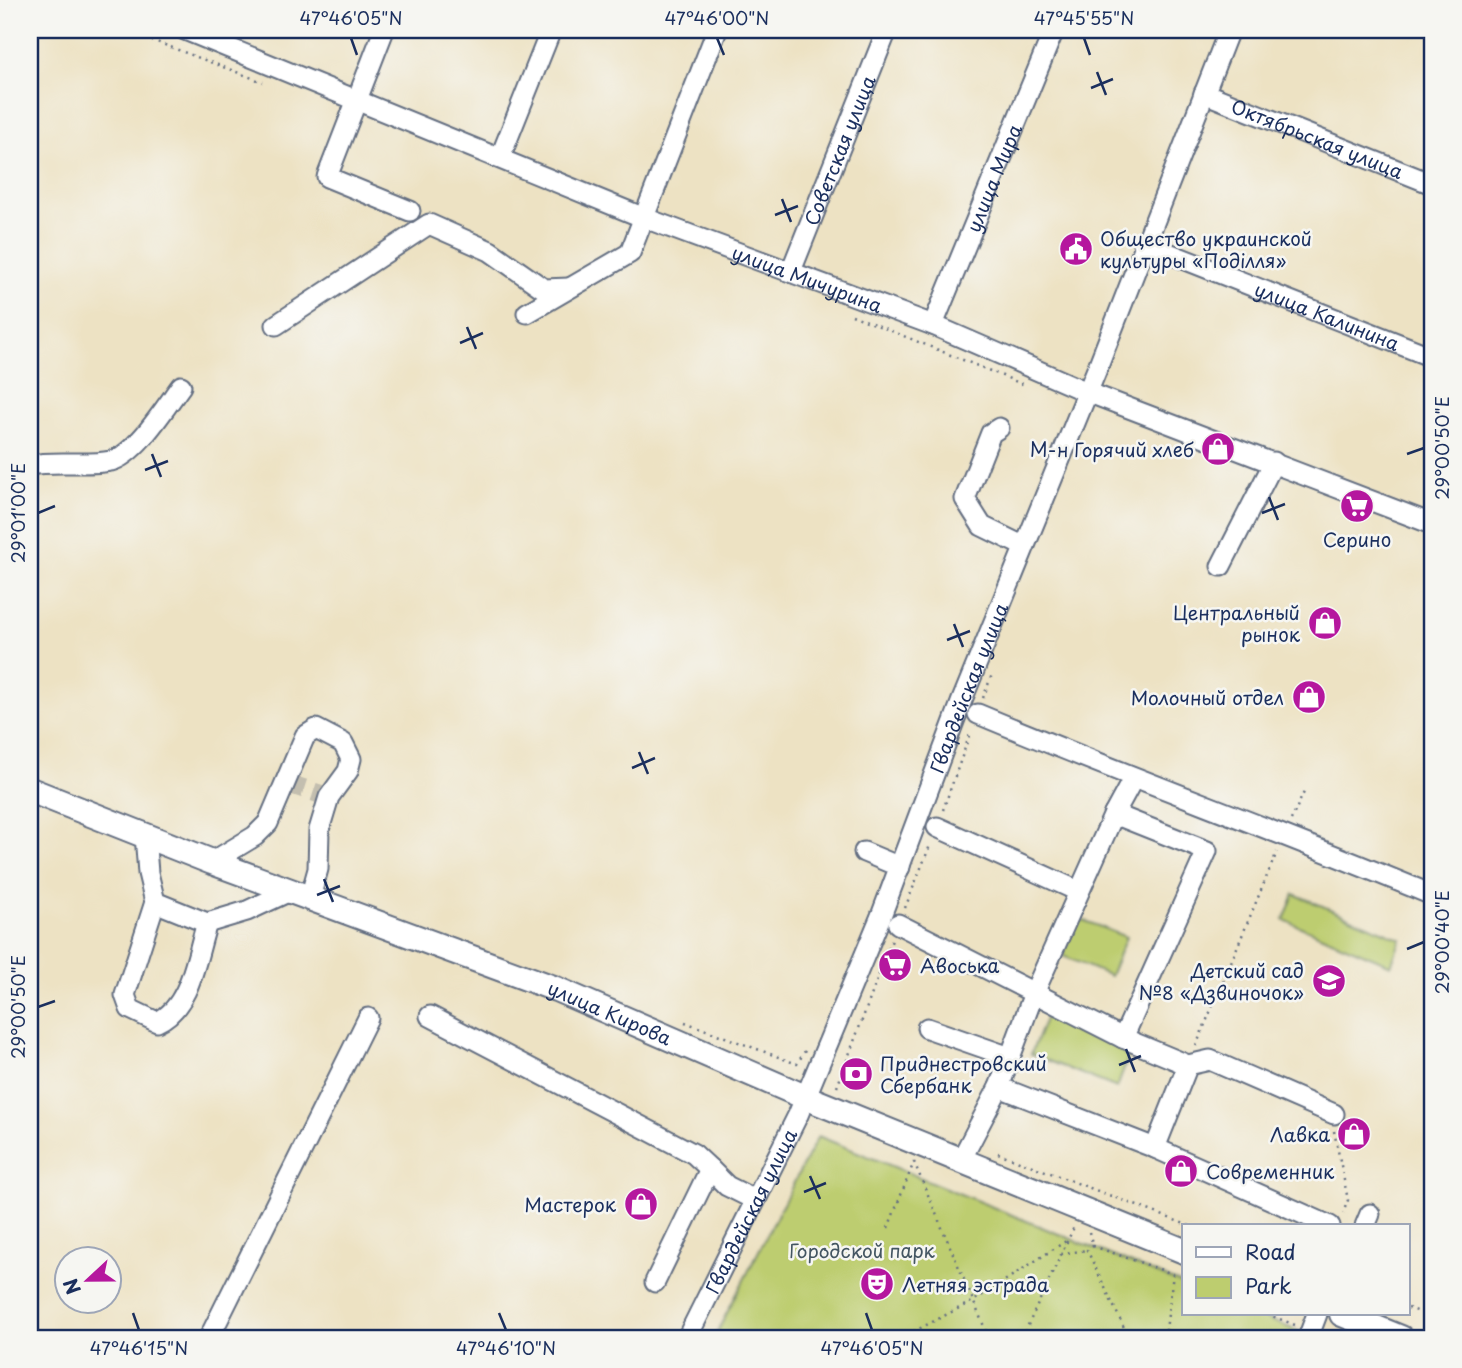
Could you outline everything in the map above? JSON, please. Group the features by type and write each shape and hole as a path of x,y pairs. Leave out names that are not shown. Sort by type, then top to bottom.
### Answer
{"main road":[{"name":"улица Кирова","path":"30,790 212,862 556,989 805,1097 1182,1250"},
{"path":"1347,1316 1401,1338"}],"street":[{"name":"улица Мичурина","path":"185,30 642,217 933,325 1087,392 1432,524"},
{"path":"384,30 327,177 410,211"},
{"path":"500,158 551,30"},
{"path":"527,313 631,253 642,217 717,30"},
{"name":"Советская улица","path":"791,271 887,30"},
{"name":"улица Мира","path":"933,325 1054,30"},
{"name":"Гвардейская улица","path":"687,1338 805,1097 900,867 1023,546 1087,392 1143,243 1229,30"},
{"name":"Октябрьская улица","path":"1204,93 1432,184"},
{"path":"275,325 429,223 490,251 544,289 570,288"},
{"name":"улица Калинина","path":"1143,243 1432,358"},
{"path":"30,465 50,461 113,461 141,439 181,386"},
{"path":"999,428 991,433 965,499 982,526 1023,546"},
{"path":"1221,566 1274,462"},
{"path":"978,714 1133,779 1285,834 1432,895"},
{"path":"155,902 207,923 300,894 318,869 319,830 329,797 348,771 351,759 343,743 316,729 305,736 268,823 255,836 212,862"},
{"path":"961,1160 999,1087 1034,993 1078,891 1093,866 1114,814 1133,779"},
{"path":"1114,814 1207,851 1123,1038"},
{"path":"937,827 1078,891"},
{"path":"145,835 148,873 155,902 125,995 130,1009 157,1022 172,1015 184,996 207,923"},
{"path":"864,852 900,867"},
{"path":"898,924 1123,1038 1188,1065 1210,1060 1334,1114"},
{"path":"430,1016 694,1154 726,1186 755,1200"},
{"path":"215,1338 210,1336 368,1018"},
{"path":"927,1028 1010,1057"},
{"path":"1155,1148 1188,1065"},
{"path":"999,1087 1336,1222"},
{"path":"655,1282 709,1169"},
{"path":"1302,1332 1315,1316"}],"path":[{"path":"898,924 997,663"},
{"path":"1188,1065 1305,790"},
{"path":"684,1021 797,1064 809,1043"},
{"path":"1334,1114 1334,1143 1348,1200 1336,1222"},
{"path":"914,1162 926,1167"},
{"path":"888,1228 914,1162"},
{"path":"914,1162 989,1338"},
{"path":"1022,1338 1073,1227 1080,1224"},
{"path":"1093,1246 1089,1231 1099,1235"},
{"path":"901,1338 975,1300 1066,1241"},
{"path":"1061,1254 1087,1250 1093,1246"},
{"path":"1093,1246 1172,1274 1165,1338"},
{"path":"1087,1250 1129,1338"},
{"path":"1410,1309 1432,1316"},
{"path":"1271,1316 1302,1332"}],"green space":[{"path":"1294,894 1401,939 1391,965 1284,920"},
{"path":"1078,918 1126,937 1110,976 1063,956"},
{"path":"1047,1014 1132,1047 1117,1088 1031,1054"},
{"name":"Городской парк","path":"818,1136 1182,1284 1182,1316 1260,1316 1300,1332 1297,1338 714,1338"}],"tunnel":[{"path":"286,783 329,797"}],"place":[{"name":"Общество украинской культуры «Поділля»","path":"1076,249"},
{"name":"М-н Горячий хлеб","path":"1218,449"},
{"name":"Серино","path":"1357,506"},
{"name":"Центральный рынок","path":"1325,623"},
{"name":"Молочный отдел","path":"1309,697"},
{"name":"Авоська","path":"895,965"},
{"name":"Детский сад №8 «Дзвиночок»","path":"1329,981"},
{"name":"Приднестровский Сбербанк","path":"856,1074"},
{"name":"Лавка","path":"1354,1134"},
{"name":"Современник","path":"1181,1171"},
{"name":"Мастерок","path":"641,1204"},
{"name":"Летняя эстрада","path":"877,1284"}]}
